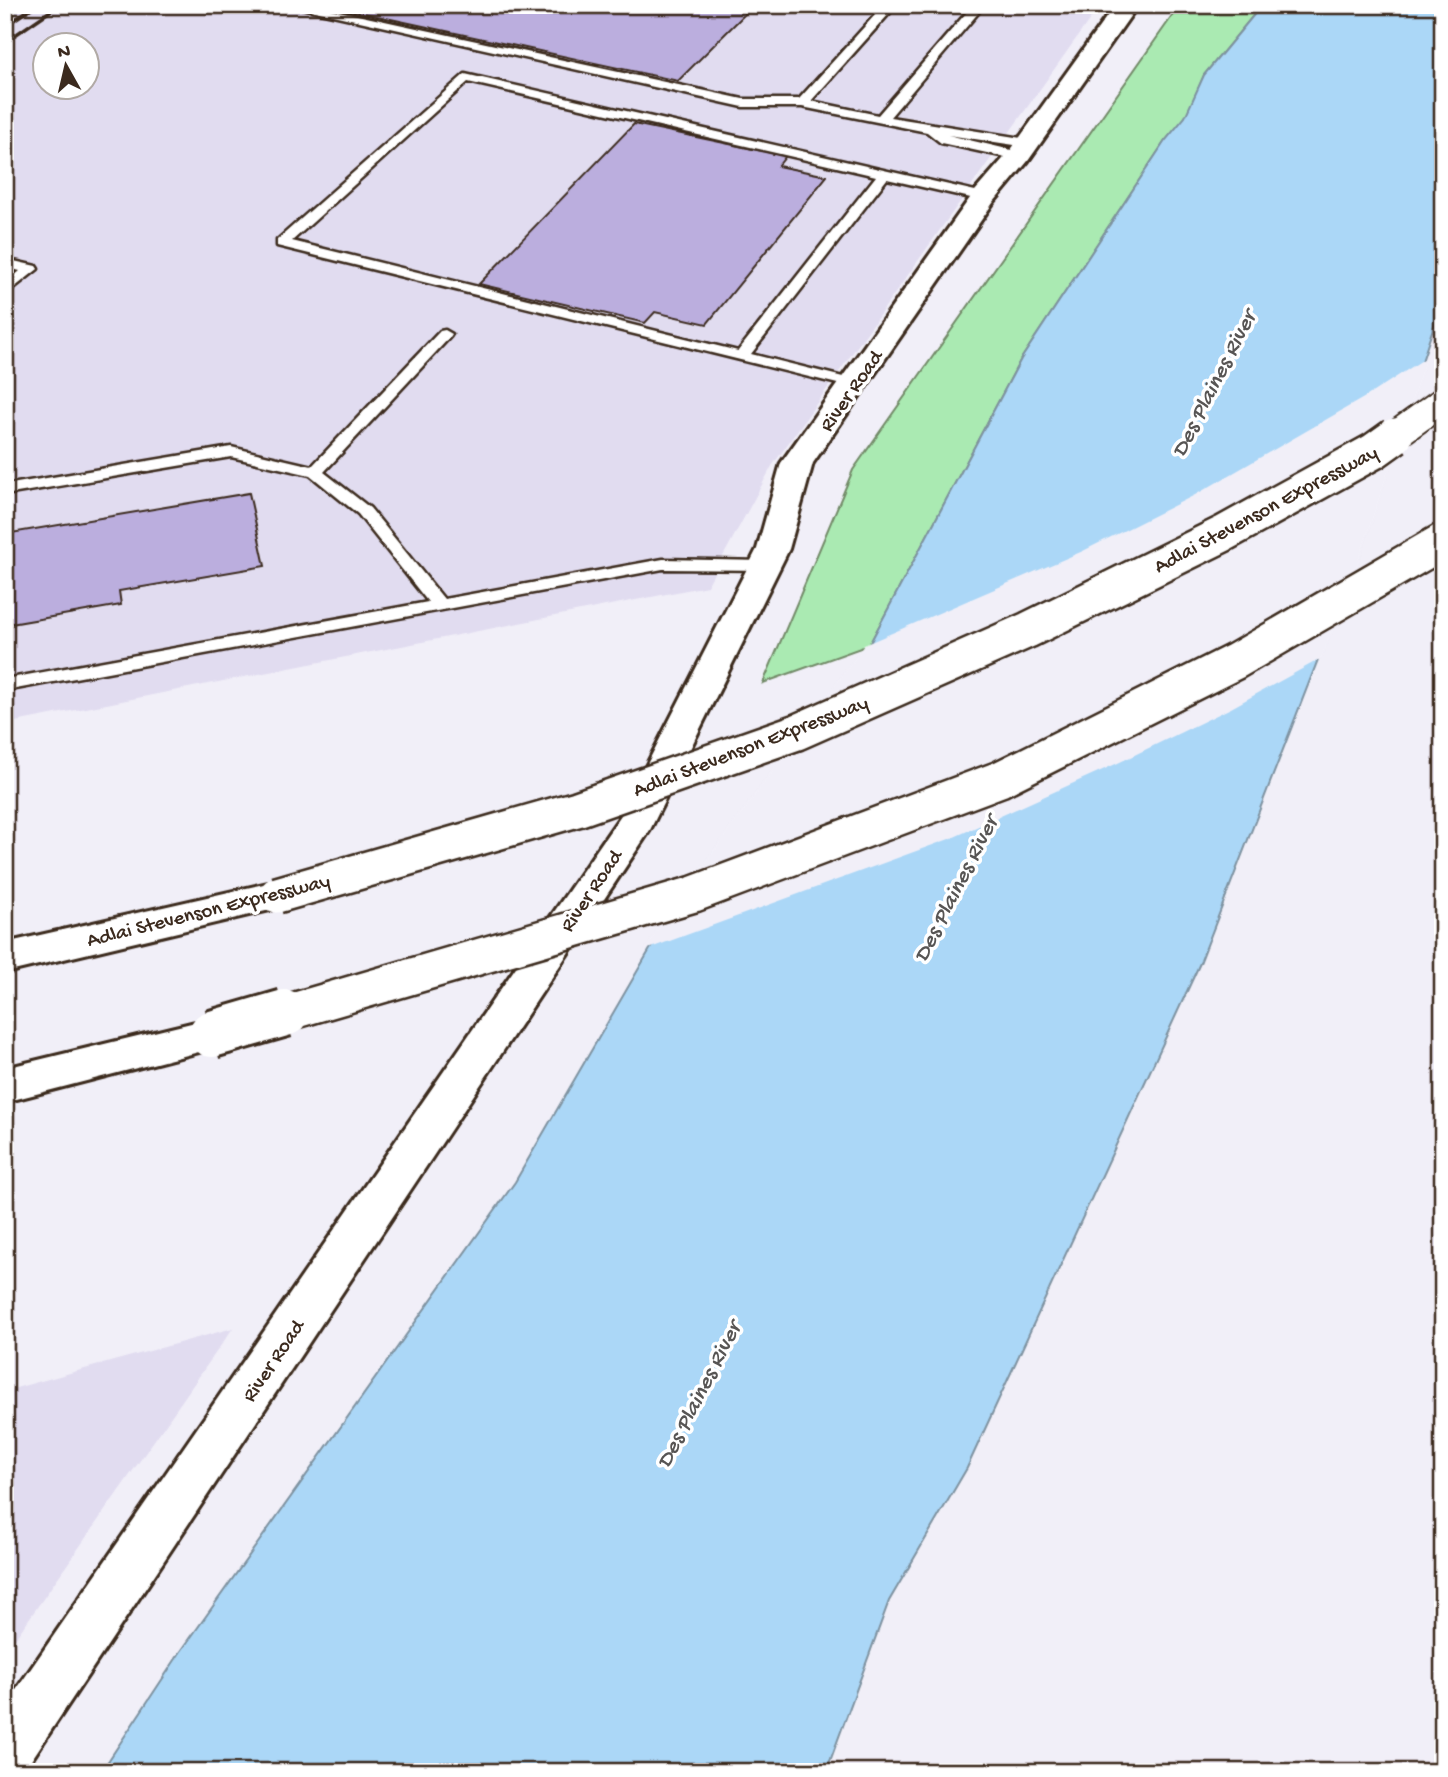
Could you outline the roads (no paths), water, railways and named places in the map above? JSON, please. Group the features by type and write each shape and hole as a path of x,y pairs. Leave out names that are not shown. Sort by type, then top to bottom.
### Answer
{"main road":[{"name":"River Road","path":"9,1741 637,821 773,548 797,463 984,197 1023,150 1127,5"},
{"name":"Adlai Stevenson Expressway","path":"5,958 277,895 577,809 797,732 1028,630 1223,534 1374,451 1443,401"},
{"path":"5,1086 212,1034 694,894 1000,779 1236,662 1443,541"}],"lane":[{"path":"294,5 743,103 802,103 931,128 1023,150"},
{"path":"802,103 891,5"},
{"path":"881,118 979,5"},
{"path":"854,384 282,243 465,78 984,197"},
{"path":"742,356 884,174"},
{"path":"5,263 31,270 5,291"},
{"path":"315,472 445,334"},
{"path":"5,490 231,452 315,472 364,511 440,605"},
{"path":"5,685 663,564 764,566"}],"water":[{"name":"Des Plaines River","path":"1262,5 1443,5 1443,298 1352,572 1200,963 967,1468 889,1601 826,1772 101,1772 179,1654 515,1182 667,920 869,645 1021,359 1165,141 1185,117 1204,75"}],"railway":[{"path":"5,26 36,5"},
{"path":"5,42 59,5"}]}
